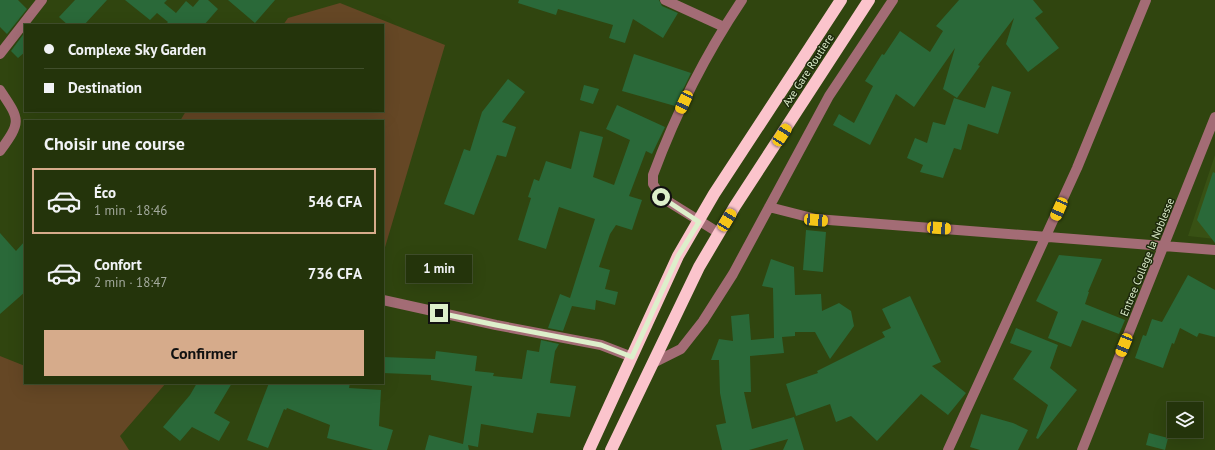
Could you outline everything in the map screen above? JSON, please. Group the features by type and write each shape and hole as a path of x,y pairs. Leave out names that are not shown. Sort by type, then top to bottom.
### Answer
{"highway":[{"name":"Axe Gare Routiere","path":"589,450 678,256 714,194 841,0"},
{"name":"Axe Gare Routiere","path":"611,450 699,267 719,233 869,0"}],"street":[{"path":"0,54 42,0"},
{"path":"665,0 724,27"},
{"path":"719,233 699,222 661,197 653,184 653,175 689,91 724,27 742,0"},
{"path":"653,362 681,349 703,321 733,274 829,96 893,0"},
{"path":"948,450 1077,168 1146,0"},
{"path":"0,90 16,114 17,124 12,135 0,151"},
{"name":"Entree College la Noblesse","path":"1082,450 1215,117"},
{"path":"769,207 816,220 1047,236 1215,250"},
{"path":"384,300 496,325 601,345 632,357"}],"shaded area":[{"path":"340,3 445,45 384,251 384,120 181,120 185,112 384,112 384,24 284,24 288,18"},
{"path":"1215,155 1215,239 1188,236"},
{"path":"0,356 24,366 24,384 165,384 120,436 129,450 0,450"}],"building":[{"path":"0,0 18,0 27,9 7,34 0,27"},
{"path":"75,0 107,0 85,24 67,24 59,17"},
{"path":"125,0 167,0 164,3 176,13 186,1 193,7 199,0 208,0 218,9 205,24 166,24 168,22 157,13 150,20"},
{"path":"228,0 275,0 255,23"},
{"path":"519,0 659,0 662,6 678,13 663,38 633,19 625,43 609,38 613,25 558,9 556,15 518,3"},
{"path":"959,0 1033,0 1043,12 1035,18 1059,48 1028,72 1006,44 1014,18 978,65 980,66 957,98 943,89 955,48 914,107 896,94 870,145 833,125 839,114 854,123 873,86 865,81 882,54 884,55 900,31 930,52 943,31 936,26"},
{"path":"24,33 24,53 18,58 11,51"},
{"path":"634,54 691,73 675,106 622,91"},
{"path":"508,79 525,92 502,122 516,127 506,157 497,155 474,215 444,204 464,149 470,151 482,112"},
{"path":"584,85 599,89 593,104 580,100"},
{"path":"992,86 1011,92 998,134 968,124 961,150 954,148 943,178 920,172 923,165 907,158 915,138 927,143 933,122 945,125 954,98 985,108"},
{"path":"617,105 665,127 652,154 646,151 629,196 642,200 632,230 616,225 610,234 599,267 610,270 605,289 618,292 615,305 596,300 595,310 572,306 563,331 548,328 560,294 570,298 595,219 559,207 546,249 518,240 531,198 528,197 534,179 539,181 546,161 571,169 580,131 603,137 593,177 614,185 630,140 606,129"},
{"path":"1213,172 1215,173 1215,243 1197,220"},
{"path":"806,230 826,232 823,272 803,270"},
{"path":"0,233 16,251 24,242 24,293 0,314"},
{"path":"1059,255 1102,259 1088,292 1085,304 1125,320 1119,334 1082,320 1071,347 1048,338 1058,312 1036,301"},
{"path":"771,259 794,267 795,295 821,294 822,311 839,303 851,311 854,326 830,359 815,332 795,332 795,336 782,337 784,353 750,356 751,392 744,392 752,429 794,417 804,450 783,450 788,439 749,450 722,450 716,425 726,423 720,393 719,360 711,360 719,339 733,341 731,316 749,314 751,340 774,338 773,288 762,286"},
{"path":"1188,275 1215,290 1215,337 1199,333 1197,337 1180,328 1174,344 1172,343 1163,368 1135,358 1143,335 1146,336 1152,319 1162,322"},
{"path":"910,296 941,362 932,366 966,393 948,415 921,394 877,441 851,416 836,422 830,404 796,416 786,384 818,373 817,371 885,337 882,332 891,328 882,309"},
{"path":"1016,328 1058,345 1050,368 1077,390 1038,439 1036,438 1048,405 1013,379 1032,351 1010,343"},
{"path":"541,340 559,344 555,351 550,383 576,386 570,417 537,413 533,433 481,424 478,447 468,445 469,450 425,450 429,435 463,444 472,386 431,380 431,375 384,373 384,357 435,359 436,351 477,356 475,371 494,373 493,376 522,379 527,350 539,352"},
{"path":"196,384 231,384 214,413 230,422 219,441 192,427 180,441 163,427 190,395"},
{"path":"269,384 350,384 349,388 381,390 379,426 393,430 387,450 373,450 327,438 330,425 287,408 286,410 284,409 268,448 247,440"},
{"path":"981,414 1013,423 1028,430 1018,450 980,450 970,447"},
{"path":"1149,433 1168,438 1165,450 1146,445"}],"route":[{"path":"439,313 601,345 632,357 656,301 678,256 699,222 661,197"}]}
